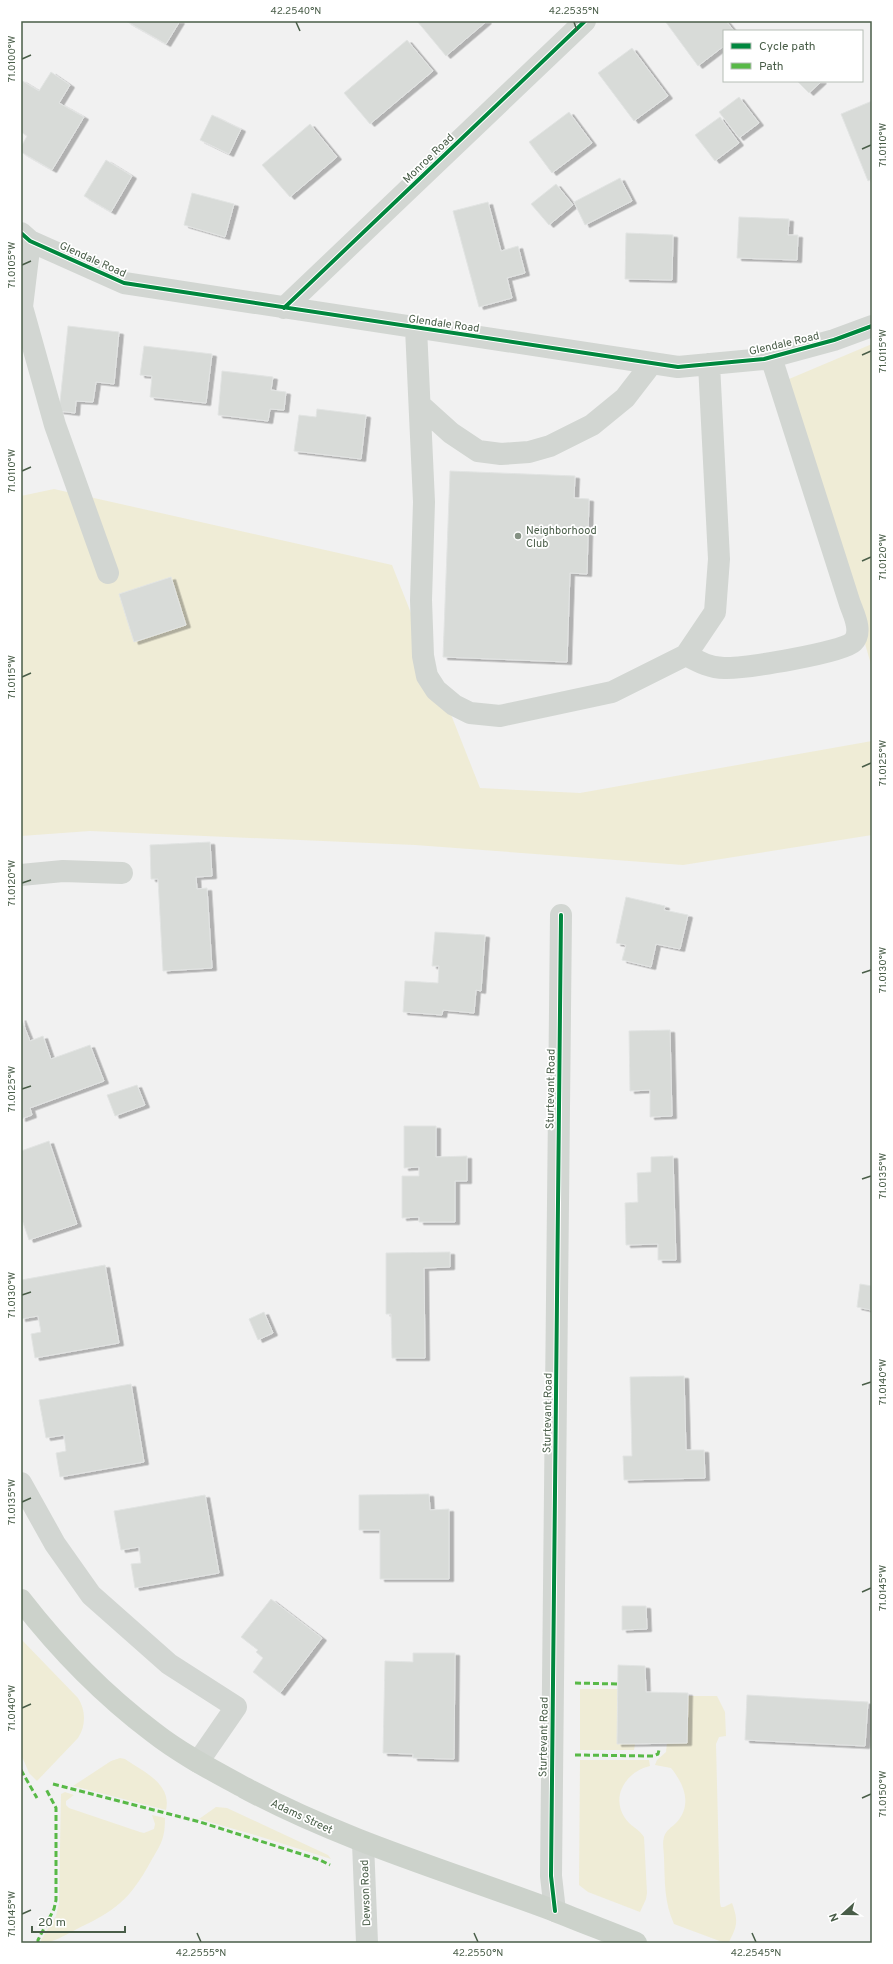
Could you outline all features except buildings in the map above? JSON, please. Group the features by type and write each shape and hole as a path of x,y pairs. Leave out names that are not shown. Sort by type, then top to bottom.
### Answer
{"main road":[{"name":"Adams Street","path":"21,1600 58,1644 90,1677 153,1732 198,1762 272,1802 363,1842 555,1911 636,1943"}],"street":[{"name":"Monroe Road","path":"284,308 584,21"},
{"name":"Glendale Road","path":"26,237 124,283 265,303 284,308 678,367 771,357 834,340 872,326"},
{"path":"26,237 22,307 55,425 108,573"},
{"path":"416,328 424,502 421,600 423,656 427,676 436,690 454,705 470,713 500,716 612,692 686,655 715,612 719,559 709,364"},
{"path":"686,655 707,665 726,668 790,659 839,649 852,643 857,636 857,626 771,357"},
{"path":"420,405 451,433 478,451 501,454 529,452 550,446 592,425 625,398 652,363"},
{"path":"21,876 63,870 122,873"},
{"name":"Sturtevant Road","path":"555,1911 551,1876 561,915"},
{"path":"21,1484 55,1544 91,1595 169,1664 236,1707 198,1762"},
{"name":"Dewson Road","path":"363,1842 367,1943"}],"shaded area":[{"path":"872,344 872,668 789,379"},
{"path":"54,489 392,565 480,788 580,793 872,741 872,835 683,865 415,845 90,831 21,836 21,496"},
{"path":"21,1639 78,1698 84,1713 84,1723 78,1738 37,1781 29,1773 21,1754"},
{"path":"580,1689 618,1689 618,1744 635,1744 634,1750 580,1750"},
{"path":"688,1696 717,1696 725,1712 726,1736 719,1737 716,1744 720,1903 721,1907 724,1907 732,1903 736,1922 729,1942 725,1943 674,1924 668,1908 665,1884 663,1839 666,1832 681,1816 684,1809 685,1795 680,1781 671,1768 655,1765 657,1760 666,1752 667,1743 686,1743"},
{"path":"120,1758 125,1759 148,1774 161,1786 167,1801 166,1810 73,1786 111,1761"},
{"path":"580,1760 649,1760 650,1766 634,1773 628,1779 620,1793 619,1801 625,1818 644,1837 647,1893 640,1912 588,1892 579,1885"},
{"path":"65,1792 74,1795 66,1801 66,1805 69,1808 144,1833 154,1829 155,1824 152,1815 165,1818 164,1831 160,1845 143,1875 136,1886 120,1903 101,1916 63,1936 50,1942 41,1943 41,1940 56,1916 59,1903 61,1794"},
{"path":"216,1807 227,1808 328,1855 331,1859 199,1819"}],"marked path":[{"path":"575,1683 618,1684"},
{"path":"575,1755 653,1756 658,1754 659,1750"},
{"path":"21,1770 37,1798"},
{"path":"53,1784 200,1822 320,1860 330,1865"},
{"path":"38,1943 38,1940 54,1909 56,1900 56,1808 46,1789"}],"cycle path":[{"path":"284,308 585,21"},
{"path":"21,233 30,241 124,283 678,367 764,359 834,340 872,326"},
{"path":"555,1911 551,1876 561,915"}],"place":[{"name":"Neighborhood Club","path":"518,536"}]}
